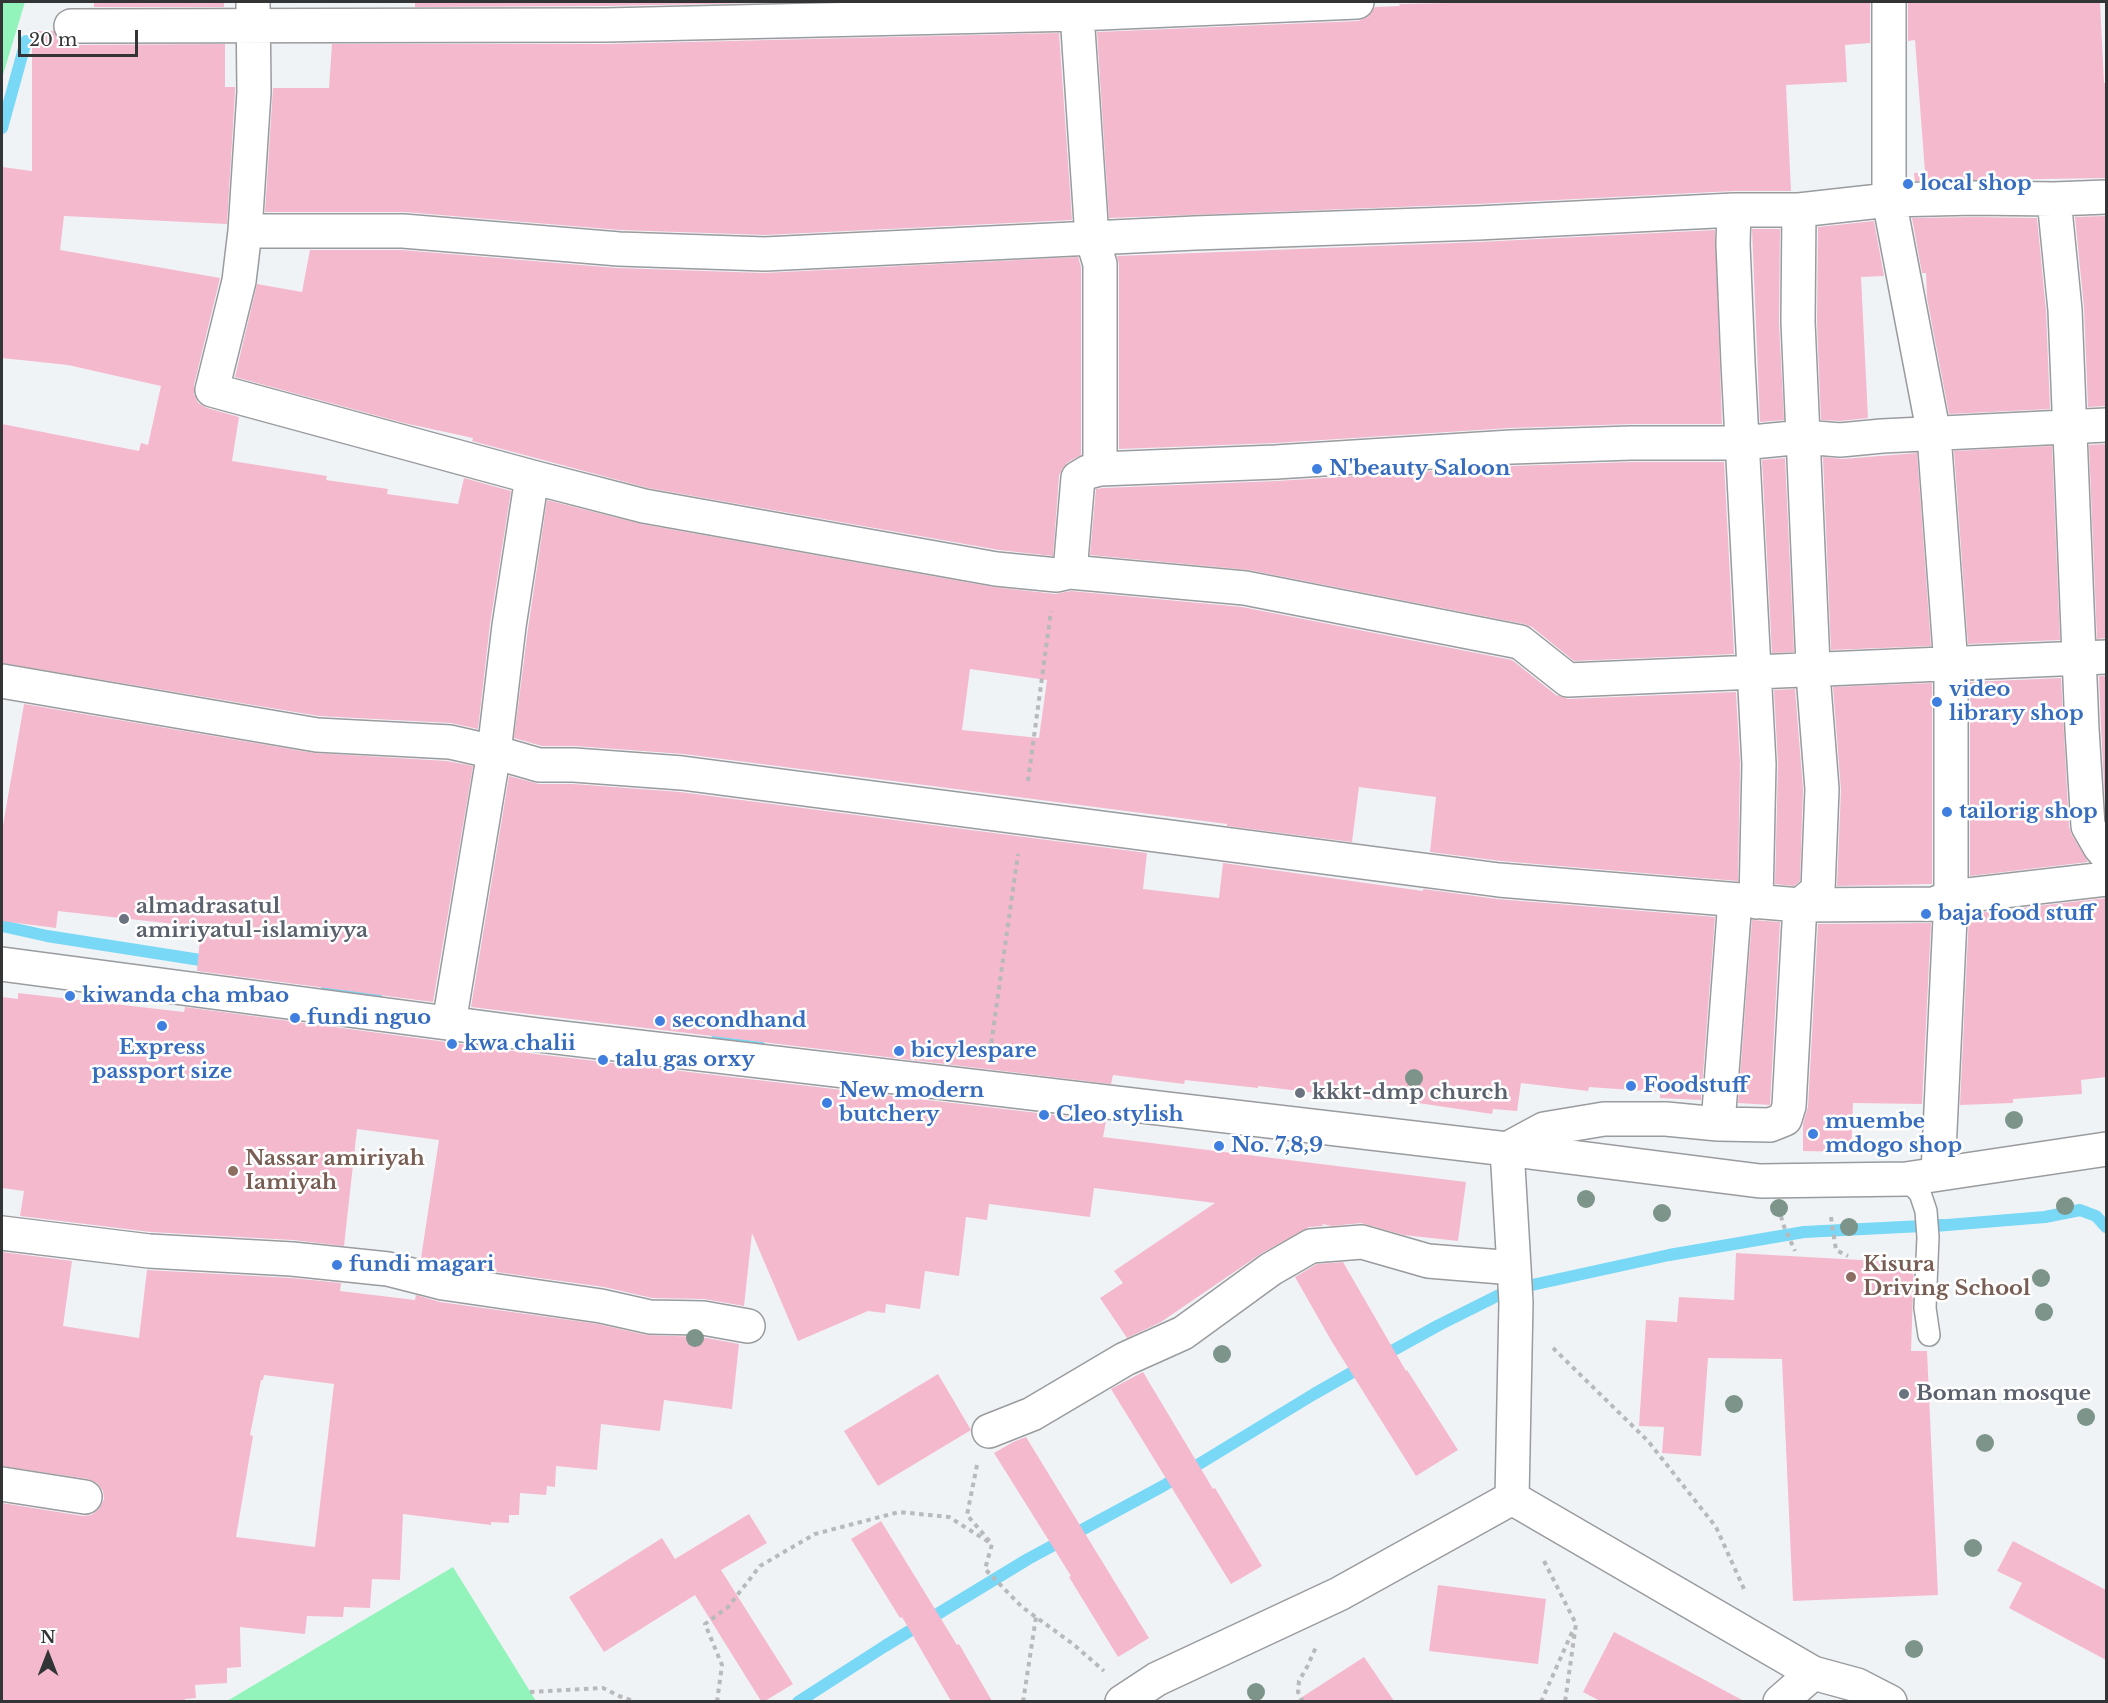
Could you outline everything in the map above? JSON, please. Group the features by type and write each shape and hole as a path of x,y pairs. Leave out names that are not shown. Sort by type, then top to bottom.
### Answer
{"street":[{"path":"71,26 253,14 606,25 958,9 1357,2"},
{"path":"1888,2 1888,200 1934,435 1951,665 1951,897 1938,1173"},
{"path":"1072,8 1092,238 1100,264 1100,469"},
{"path":"253,14 254,92 245,231 239,281 212,390 644,506 996,569 1057,575 1070,572 1245,588 1520,642 1568,680 2093,657"},
{"path":"245,231 403,231 619,249 765,254 1734,210 1798,210 1888,200 2106,197"},
{"path":"2054,199 2065,310 2071,428 2093,657 2083,753 2088,826 2106,854"},
{"path":"1718,1124 1746,901 1759,764 1734,281 1734,210"},
{"path":"1507,1149 1544,1129 1604,1119 1666,1119 1718,1124 1770,1125 1785,1119 1789,1106 1800,905 1818,890 1822,789 1814,670 1798,322 1798,210"},
{"path":"1070,572 1078,478 1100,469 1276,462 1511,447 1631,443 1742,443 1803,437 1840,440 2106,426"},
{"path":"449,1023 494,752 509,626 532,477"},
{"path":"2,681 317,735 450,742 539,765 574,765 682,773 1499,880 1800,905 1934,904 1951,897 2106,879"},
{"path":"2,964 449,1023 1760,1181 1906,1179 2106,1149"},
{"path":"1507,1149 1515,1290 1512,1498"},
{"path":"2,1233 149,1251 292,1259 388,1269 442,1283 582,1303 650,1317 703,1318 748,1326"},
{"path":"988,1431 1032,1414 1125,1359 1183,1333 1271,1269 1311,1246 1362,1242 1515,1290"},
{"path":"2,1484 85,1497"},
{"path":"1512,1498 1813,1673 1857,1684 1890,1701"},
{"path":"1127,1698 1157,1679 1339,1594 1512,1498"},
{"path":"1780,1701 1813,1673"}],"lane":[{"path":"1906,1179 1920,1193 1926,1211 1928,1237 1925,1308 1929,1335"}],"path":[{"path":"1833,1222 1836,1250 1848,1256"},
{"path":"1783,1224 1795,1251"},
{"path":"1515,1290 1648,1441 1716,1527 1748,1598"},
{"path":"988,1431 979,1456 967,1515 993,1544"},
{"path":"717,1701 722,1665 705,1624 728,1607 760,1566 815,1534 898,1512 950,1517 993,1544"},
{"path":"993,1544 985,1569 1022,1606 1073,1644 1127,1698"},
{"path":"1544,1561 1575,1624 1565,1701"},
{"path":"1023,1701 1036,1617"},
{"path":"1541,1701 1575,1624"},
{"path":"530,1692 603,1688 636,1701"}],"green space":[{"path":"2,2 25,2 2,78"},
{"path":"453,1567 536,1701 227,1701"}],"building":[{"path":"94,2 224,2 224,7 94,7"},
{"path":"415,2 809,2 415,7"},
{"path":"1870,2 1870,43 1845,45 1847,82 1786,85 1791,191 1733,191 1477,204 1109,218 1097,32 1358,21 1368,17 1375,7 1400,6 1399,4"},
{"path":"1908,2 2100,2 2104,83 2106,83 2106,178 1915,181 1914,173 1925,172 1915,40 1908,41"},
{"path":"32,31 54,31 61,42 71,45 225,44 225,87 235,87 227,224 64,216 60,250 220,278 194,385 194,394 198,403 207,408 239,417 232,461 327,476 326,480 388,489 387,494 458,504 464,478 511,491 490,624 478,729 451,723 319,716 2,663 2,424 139,451 141,443 148,445 161,386 68,365 2,358 2,167 32,171"},
{"path":"1059,33 1072,220 765,235 620,230 405,212 265,212 273,88 329,88 332,44 606,44"},
{"path":"2106,216 2106,406 2088,407 2084,308 2075,217"},
{"path":"1912,218 2037,218 2046,311 2050,409 1949,414 1927,298 1926,273 1922,273"},
{"path":"1874,221 1884,276 1861,277 1868,418 1840,421 1821,420 1817,322 1818,227"},
{"path":"1752,229 1780,229 1779,323 1784,420 1760,422"},
{"path":"1715,230 1722,424 1510,428 1275,443 1119,449 1119,264 1117,256"},
{"path":"310,250 402,250 617,268 764,273 1078,257 1081,267 1081,455 1068,462 1059,476 1053,556 999,550 648,488 472,441 473,438 404,423 235,377 257,284 302,292"},
{"path":"2106,444 2106,638 2097,639 2089,445"},
{"path":"2052,446 2060,640 1968,644 1954,451"},
{"path":"1917,453 1931,646 1831,650 1823,457 1842,459"},
{"path":"1785,458 1794,652 1772,653 1762,460"},
{"path":"1724,462 1734,654 1574,661 1532,627 1524,624 1249,570 1090,555 1096,489 1277,481 1512,466"},
{"path":"547,500 641,524 993,587 1055,594 1071,591 1242,607 1512,660 1556,695 1568,699 1736,692 1740,764 1738,881 1501,861 1430,852 1436,797 1359,787 1352,842 684,754 575,746 542,746 514,738","holes":["970,669 1047,680 1039,738 962,730"]},
{"path":"2099,676 2106,676 2106,821 2101,728"},
{"path":"2061,678 2069,827 2088,862 1970,876 1970,682"},
{"path":"1932,683 1932,884 1837,886 1841,790 1833,687"},
{"path":"1795,689 1803,789 1800,881 1794,886 1775,884 1778,764 1774,690"},
{"path":"24,704 314,753 447,761 473,766 433,1002 197,971 201,927 58,911 56,928 2,921 2,831"},
{"path":"509,776 539,784 573,784 680,792 1147,853 1143,889 1219,898 1223,863 1423,891 1423,889 1497,899 1715,917 1701,1100 1660,1098 1660,1092 1589,1087 1588,1091 1521,1083 1517,1111 1493,1109 1492,1114 1391,1099 1391,1102 1185,1080 1184,1084 1113,1075 1111,1084 471,1007"},
{"path":"2106,898 2106,1077 2081,1080 2082,1094 2013,1099 2013,1103 1960,1105 1969,914"},
{"path":"1752,920 1780,922 1770,1105 1738,1103"},
{"path":"1931,923 1922,1104 1853,1103 1851,1152 1803,1151 1803,1124 1808,1107 1818,924"},
{"path":"18,993 184,1012 185,1007 536,1054 1106,1121 1103,1137 1466,1182 1458,1241 1404,1235 1361,1223 1332,1226 1322,1224 1323,1226 1309,1227 1262,1253 1161,1322 1127,1338 1100,1298 1123,1283 1114,1271 1215,1203 1094,1188 1090,1217 989,1204 987,1220 966,1217 959,1276 925,1271 920,1309 886,1304 885,1313 868,1311 798,1341 752,1233 744,1306 704,1299 652,1298 604,1287 447,1265 421,1258 439,1140 357,1129 344,1246 293,1240 151,1232 20,1216 24,1191 2,1188 2,997 18,999"},
{"path":"2,1252 72,1261 63,1326 139,1338 147,1270 341,1283 340,1291 415,1300 416,1295 440,1302 598,1324 646,1335 701,1337 739,1344 732,1409 664,1400 660,1431 601,1424 597,1470 556,1466 555,1487 547,1486 546,1495 520,1493 519,1515 509,1515 509,1523 491,1522 491,1525 403,1514 400,1580 372,1579 370,1608 344,1607 343,1617 307,1616 305,1634 240,1627 241,1667 227,1668 227,1683 195,1685 196,1698 184,1701 2,1701 2,1503 83,1516 91,1515 99,1509 104,1499 103,1491 97,1483 88,1479 2,1466","holes":["264,1375 334,1384 315,1547 236,1537 253,1436 250,1435"]},
{"path":"1736,1253 1914,1263 1911,1351 1927,1351 1938,1595 1793,1601 1782,1359 1708,1358 1701,1456 1662,1453 1664,1427 1639,1426 1646,1320 1677,1322 1679,1297 1734,1300"},
{"path":"1343,1262 1406,1371 1458,1450 1416,1476 1332,1342 1295,1277 1317,1264"},
{"path":"1143,1372 1262,1566 1231,1584 1111,1389"},
{"path":"938,1374 971,1430 878,1486 844,1431"},
{"path":"1026,1437 1149,1638 1118,1657 1069,1577 1071,1576 994,1453"},
{"path":"749,1514 767,1543 721,1570 793,1684 765,1701 761,1701 695,1595 604,1652 569,1597 662,1538 675,1559"},
{"path":"881,1521 957,1645 959,1644 992,1701 951,1701 902,1617 900,1618 851,1539"},
{"path":"2013,1541 2106,1590 2106,1660 2009,1608 2022,1583 1997,1571"},
{"path":"1438,1585 1546,1599 1538,1664 1429,1651"},
{"path":"1614,1632 1744,1701 1600,1701 1583,1692"},
{"path":"1364,1657 1394,1701 1296,1701"}],"waterway":[{"path":"2,128 26,41"},
{"path":"2,926 47,936 213,962"},
{"path":"327,986 377,999"},
{"path":"717,1034 760,1047"},
{"path":"1935,1226 2045,1217 2080,1210 2096,1216 2106,1227"},
{"path":"1381,1357 1509,1290 1669,1255 1804,1232 1942,1225"},
{"path":"798,1702 1028,1559 1163,1486 1365,1365"}],"place":[{"name":"local shop","path":"1908,184"},
{"name":"N'beauty Saloon","path":"1317,469"},
{"name":"video library shop","path":"1937,702"},
{"name":"tailorig shop","path":"1947,812"},
{"name":"baja food stuff","path":"1926,914"},
{"name":"almadrasatul amiriyatul-islamiyya","path":"124,919"},
{"name":"kiwanda cha mbao","path":"70,996"},
{"name":"fundi nguo","path":"295,1018"},
{"name":"secondhand","path":"660,1021"},
{"name":"Express passport size","path":"162,1026"},
{"name":"kwa chalii","path":"452,1044"},
{"name":"bicylespare","path":"899,1051"},
{"name":"talu gas orxy","path":"603,1060"},
{"name":"Foodstuff","path":"1631,1086"},
{"name":"kkkt-dmp church","path":"1300,1093"},
{"name":"New modern butchery","path":"827,1103"},
{"name":"Cleo stylish","path":"1044,1115"},
{"name":"muembe mdogo shop","path":"1813,1134"},
{"name":"No. 7,8,9","path":"1219,1146"},
{"name":"Nassar amiriyah Iamiyah","path":"233,1171"},
{"name":"fundi magari","path":"337,1265"},
{"name":"Kisura Driving School","path":"1851,1277"},
{"name":"Boman mosque","path":"1904,1394"}]}
